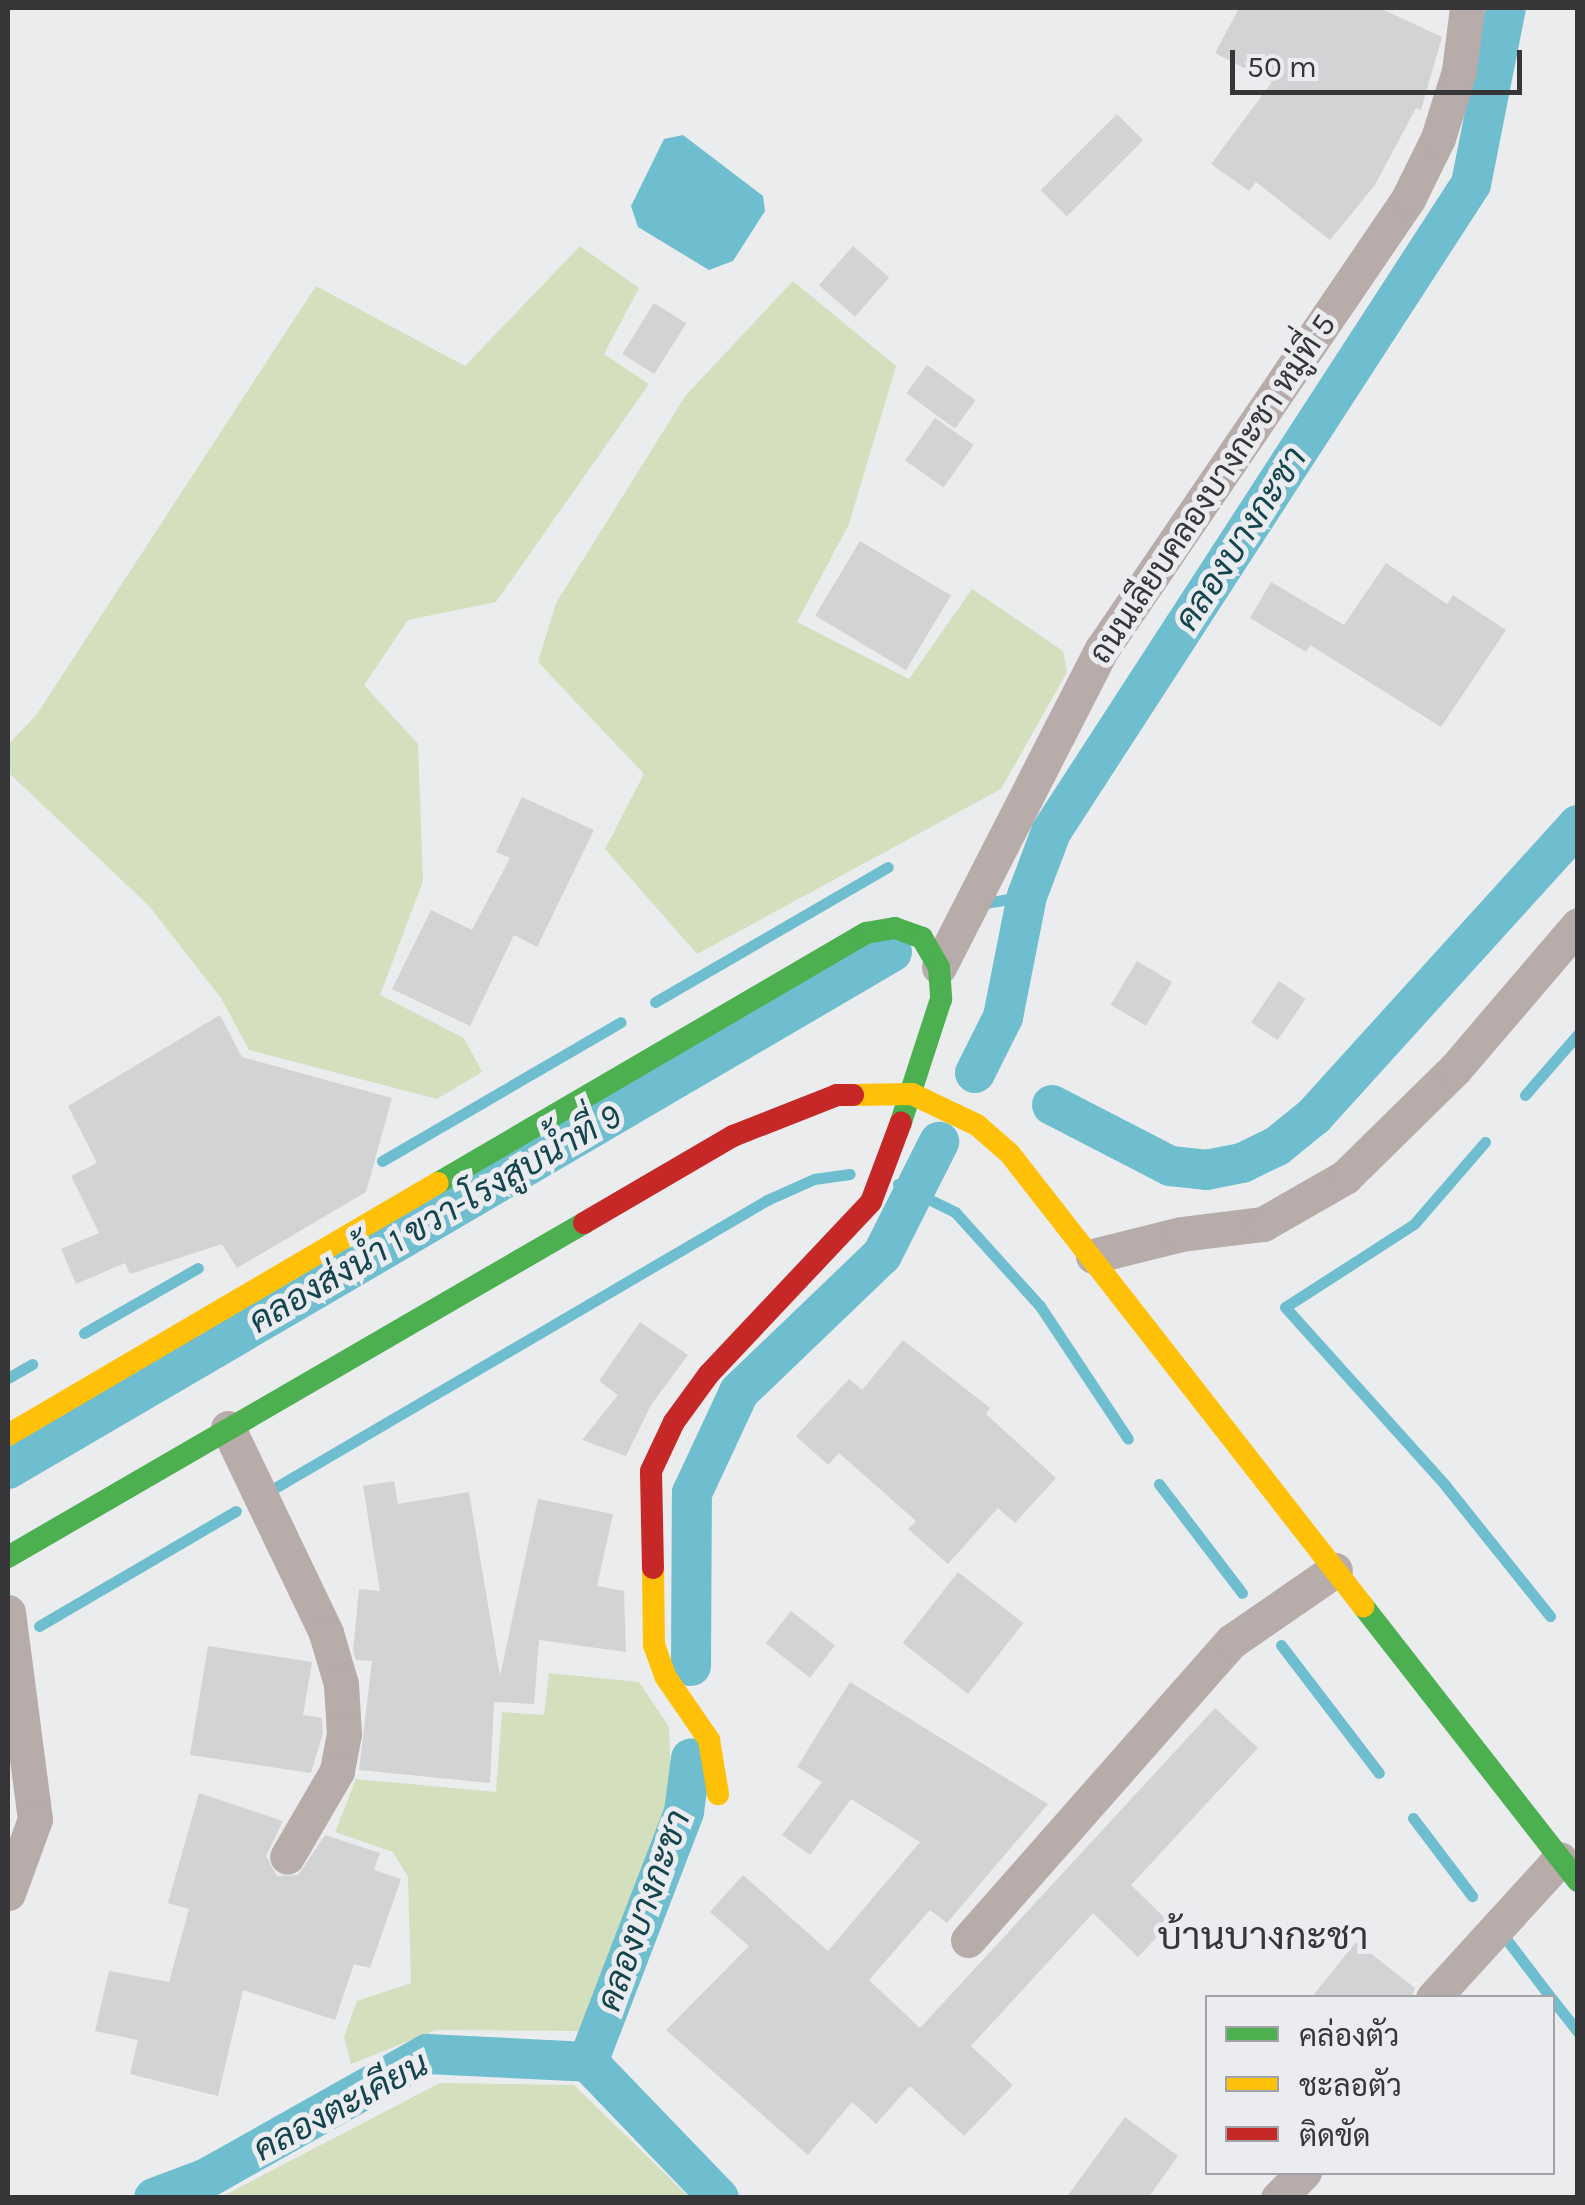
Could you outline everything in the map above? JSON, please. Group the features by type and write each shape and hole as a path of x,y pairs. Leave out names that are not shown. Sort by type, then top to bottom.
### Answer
{"main road":[{"path":"8,1435 866,933 895,928 922,938 939,967 934,1039 871,1202 709,1374 651,1470 654,1645 665,1676 709,1740 718,1794"},
{"path":"8,1556 733,1136 836,1095 912,1094 977,1125 1010,1154 1569,1870"}],"street":[{"name":"ถนนเลียบคลองบางกะชา หมู่ที่ 5","path":"939,967 1102,649 1408,199 1443,121 1467,8"},
{"path":"1093,1256 1180,1234 1263,1224 1345,1177 1456,1069 1578,925"},
{"path":"228,1428 326,1632 341,1684 344,1734 336,1771 287,1856"},
{"path":"968,1940 1232,1642 1335,1570"},
{"path":"8,1612 35,1818 8,1893"},
{"path":"1436,1995 1569,1870"},
{"path":"1278,2198 1301,2175"}],"green space":[{"path":"580,246 639,288 604,354 649,384 496,602 408,620 364,685 418,744 423,881 380,995 464,1038 482,1072 437,1099 249,1050 221,998 149,906 8,772 8,745 37,714 316,286 465,366"},
{"path":"793,281 896,366 849,524 797,622 909,679 972,589 1063,651 1067,672 1001,789 697,954 605,849 644,774 538,662 556,603 686,395"},
{"path":"549,1673 639,1682 669,1727 671,1783 650,1860 581,2031 436,2030 351,2064 344,2037 357,2001 411,1983 408,1877 393,1852 335,1832 356,1779 496,1792 502,1712 544,1715"},
{"path":"440,2083 574,2085 689,2197 221,2197"}],"water":[{"path":"683,135 763,196 765,211 733,261 709,270 638,227 631,206 664,139"}],"building":[{"path":"1239,8 1380,8 1442,37 1421,110 1416,108 1375,185 1330,240 1256,182 1249,191 1211,164 1272,82 1215,53"},
{"path":"1117,114 1143,140 1067,217 1041,190"},
{"path":"853,246 889,277 855,317 819,285"},
{"path":"654,303 686,323 654,374 622,354"},
{"path":"927,365 976,400 955,429 906,393"},
{"path":"935,418 974,445 944,488 905,461"},
{"path":"860,541 951,596 906,670 815,616"},
{"path":"1386,563 1447,604 1453,595 1506,630 1441,727 1310,645 1306,652 1250,618 1271,582 1344,625"},
{"path":"522,797 594,830 537,947 514,935 470,1026 392,989 431,910 472,930 510,858 496,852"},
{"path":"1137,961 1172,982 1146,1026 1111,1005"},
{"path":"1279,981 1306,999 1278,1040 1251,1022"},
{"path":"220,1015 242,1057 392,1098 366,1192 237,1268 222,1244 130,1274 125,1263 76,1284 61,1249 99,1233 71,1176 97,1163 68,1106"},
{"path":"640,1322 688,1355 651,1405 626,1456 582,1440 618,1395 599,1381"},
{"path":"903,1340 990,1408 986,1414 1056,1478 1015,1523 998,1508 948,1564 908,1529 916,1521 839,1453 828,1465 796,1436 849,1379 862,1390"},
{"path":"394,1481 398,1504 469,1492 500,1676 538,1499 613,1514 597,1586 624,1591 626,1652 539,1640 534,1704 494,1702 490,1783 359,1770 372,1661 356,1660 353,1651 359,1589 380,1591 363,1486"},
{"path":"958,1572 1023,1623 968,1694 903,1643"},
{"path":"791,1611 835,1645 810,1678 766,1643"},
{"path":"208,1646 312,1662 303,1715 322,1718 323,1733 311,1773 190,1755"},
{"path":"850,1682 1048,1804 947,1923 930,1910 869,1980 920,2028 1215,1708 1258,1748 1131,1885 1170,1923 1138,1957 1093,1913 971,2046 1013,2085 964,2136 910,2086 876,2124 852,2102 808,2155 666,2030 749,1946 710,1912 743,1875 828,1951 920,1842 851,1799 810,1855 782,1835 822,1782 797,1767"},
{"path":"199,1793 283,1821 266,1856 277,1876 298,1875 325,1835 380,1853 374,1870 401,1879 370,1968 354,1964 335,2020 243,1990 218,2096 130,2074 138,2040 95,2031 109,1971 169,1982 189,1909 168,1903"},
{"path":"1356,1942 1415,1988 1413,1995 1313,1995"},
{"path":"1125,2117 1178,2156 1148,2198 1066,2198"}],"waterway":[{"name":"คลองบางกะชา","path":"975,1073 1003,1017 1027,896 1051,832 1471,184 1506,8"},
{"name":"คลองส่งน้ำ 1 ขวา-โรงสูบน้ำที่ 9","path":"1052,1105 1170,1166 1206,1170 1242,1163 1277,1146 1314,1116 1578,825"},
{"path":"655,1002 888,867"},
{"path":"985,903 1027,896"},
{"name":"คลองส่งน้ำ 1 ขวา-โรงสูบน้ำที่ 9","path":"8,1469 892,952"},
{"path":"382,1161 621,1022"},
{"path":"1525,1095 1578,1034"},
{"name":"คลองบางกะชา","path":"691,1666 692,1493 739,1392 882,1255 939,1142"},
{"path":"1485,1142 1414,1224 1285,1307 1445,1485 1550,1616"},
{"path":"273,1489 767,1200 814,1179 850,1174"},
{"path":"898,1184 955,1212 1040,1306 1128,1439"},
{"path":"84,1333 198,1268"},
{"path":"8,1378 32,1364"},
{"path":"1159,1484 1242,1593"},
{"path":"39,1626 236,1511"},
{"path":"1281,1645 1379,1773"},
{"name":"คลองบางกะชา","path":"588,2062 684,1812 691,1758"},
{"path":"1413,1818 1472,1896"},
{"path":"1507,1940 1549,1995"},
{"path":"1555,2003 1578,2032"},
{"name":"คลองตะเคียน","path":"154,2198 207,2178 427,2054 588,2062 719,2198"}],"traffic: fast":[{"path":"438,1183 866,933 895,928 922,938 939,967 941,999 901,1122"},
{"path":"8,1557 584,1223"},
{"path":"1363,1606 1578,1881"}],"traffic: slow":[{"path":"853,1095 912,1094 977,1125 1010,1154 1363,1606"},
{"path":"8,1435 438,1183"},
{"path":"653,1568 654,1645 665,1676 709,1740 718,1794"}],"traffic: jam":[{"path":"584,1223 733,1136 837,1095 853,1095"},
{"path":"653,1568 651,1471 674,1422 709,1374 871,1202 901,1122"}],"district":[{"name":"บ้านบางกะชา","path":"1263,1937"}]}
